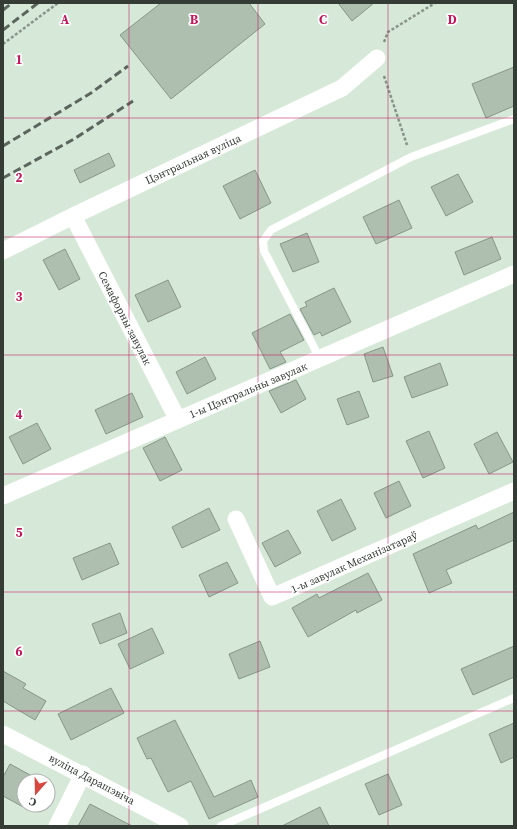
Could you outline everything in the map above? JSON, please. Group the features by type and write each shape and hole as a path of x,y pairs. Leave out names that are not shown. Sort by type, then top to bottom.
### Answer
{"street":[{"name":"Цэнтральная вуліца","path":"3,252 73,216 342,88 377,58"},
{"name":"Семафорны завулак","path":"73,216 178,420"},
{"name":"1-ы Цэнтральны завулак","path":"3,496 514,274"},
{"name":"1-ы завулак Механізатараў","path":"236,519 272,598 514,491"},
{"name":"вуліца Дарашэвіча","path":"3,734 83,774 180,826"},
{"path":"57,826 83,774"}],"lane":[{"path":"320,358 264,251 263,241 271,230 411,157 514,119"},
{"path":"221,826 514,698"}],"path":[{"path":"3,44 58,3"},
{"path":"411,157 392,96 377,58 388,32 435,3"}],"building":[{"path":"161,3 249,3 265,24 171,99 120,35"},
{"path":"338,3 374,3 352,21"},
{"path":"514,67 514,106 486,118 472,84"},
{"path":"109,153 115,166 80,183 74,170"},
{"path":"255,170 271,203 240,219 223,186"},
{"path":"458,174 473,202 446,216 431,187"},
{"path":"399,200 412,228 376,244 363,217"},
{"path":"307,233 319,262 293,272 280,244"},
{"path":"492,237 501,259 464,275 455,252"},
{"path":"65,249 80,279 59,290 43,260"},
{"path":"168,280 181,307 148,322 135,295"},
{"path":"334,288 351,322 322,336 320,332 314,335 300,309 307,306 305,302"},
{"path":"290,314 304,340 280,352 286,362 270,369 252,333"},
{"path":"383,347 393,376 373,382 364,354"},
{"path":"205,357 216,379 187,394 176,372"},
{"path":"440,363 448,385 412,398 404,377"},
{"path":"296,380 306,399 281,413 269,391"},
{"path":"359,391 369,417 347,425 337,399"},
{"path":"132,393 143,417 106,434 95,410"},
{"path":"37,423 51,449 23,464 9,437"},
{"path":"429,431 445,468 423,478 406,441"},
{"path":"497,432 513,462 489,474 474,444"},
{"path":"165,437 182,470 160,481 143,448"},
{"path":"399,481 411,506 386,518 374,493"},
{"path":"341,499 356,529 332,541 317,511"},
{"path":"209,508 220,530 182,548 172,527"},
{"path":"514,512 514,540 446,570 452,583 429,593 413,554 476,525 478,529"},
{"path":"288,530 301,553 275,567 262,543"},
{"path":"110,543 119,564 82,580 73,558"},
{"path":"227,562 238,583 209,597 199,575"},
{"path":"368,573 382,600 357,613 356,610 308,637 292,608 317,594 319,598"},
{"path":"120,613 127,633 100,644 92,624"},
{"path":"152,628 164,653 130,669 118,644"},
{"path":"260,641 270,667 239,679 229,654"},
{"path":"514,646 514,677 473,695 461,669"},
{"path":"3,671 26,684 23,688 46,701 35,720 3,701"},
{"path":"111,688 124,713 71,740 58,714"},
{"path":"175,720 214,797 251,780 258,797 209,819 191,781 168,792 151,758 147,759 137,738"},
{"path":"514,723 514,757 501,763 489,734"},
{"path":"10,764 26,773 16,773 16,803 3,796 3,777"},
{"path":"388,774 402,805 379,815 365,784"},
{"path":"90,804 132,826 78,826"},
{"path":"320,807 329,826 282,826"}],"railway":[{"path":"3,10 12,3"},
{"path":"3,30 38,3"},
{"path":"3,146 91,93 128,66"},
{"path":"3,178 74,139 133,101"}]}
